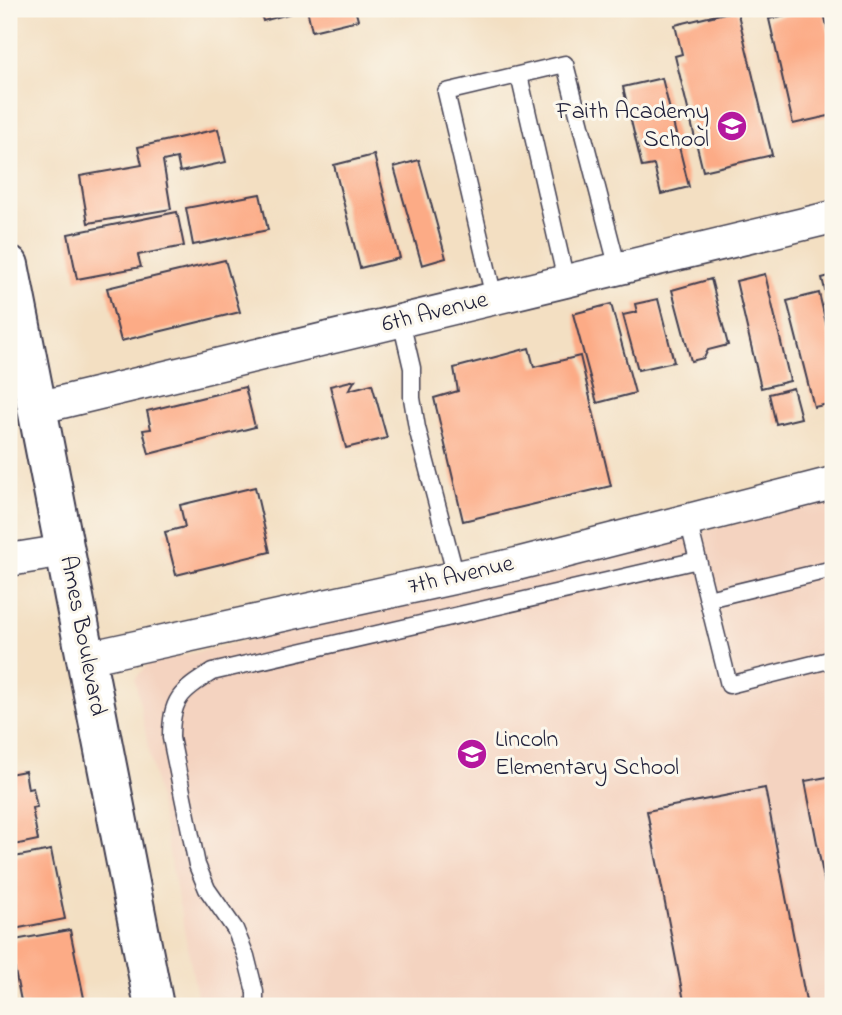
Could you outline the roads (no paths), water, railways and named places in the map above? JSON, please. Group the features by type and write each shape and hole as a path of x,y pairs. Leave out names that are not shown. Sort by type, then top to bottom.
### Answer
{"street":[{"name":"6th Avenue","path":"37,408 833,217"},
{"name":"Ames Boulevard","path":"9,265 154,1006"},
{"name":"7th Avenue","path":"86,658 456,577 833,483"},
{"path":"9,560 65,551"}],"lane":[{"path":"494,298 446,92 565,64 618,269"},
{"path":"519,75 566,281"},
{"path":"401,321 412,368 412,398 417,428 456,577"},
{"path":"688,520 729,685 833,659"},
{"path":"255,1006 255,992 246,956 234,929 207,890 197,865 171,738 171,717 176,700 195,682 212,672 698,560"},
{"path":"708,599 833,569"}],"place":[{"name":"Faith Academy School","path":"732,126"},
{"name":"Lincoln Elementary School","path":"472,754"}]}
